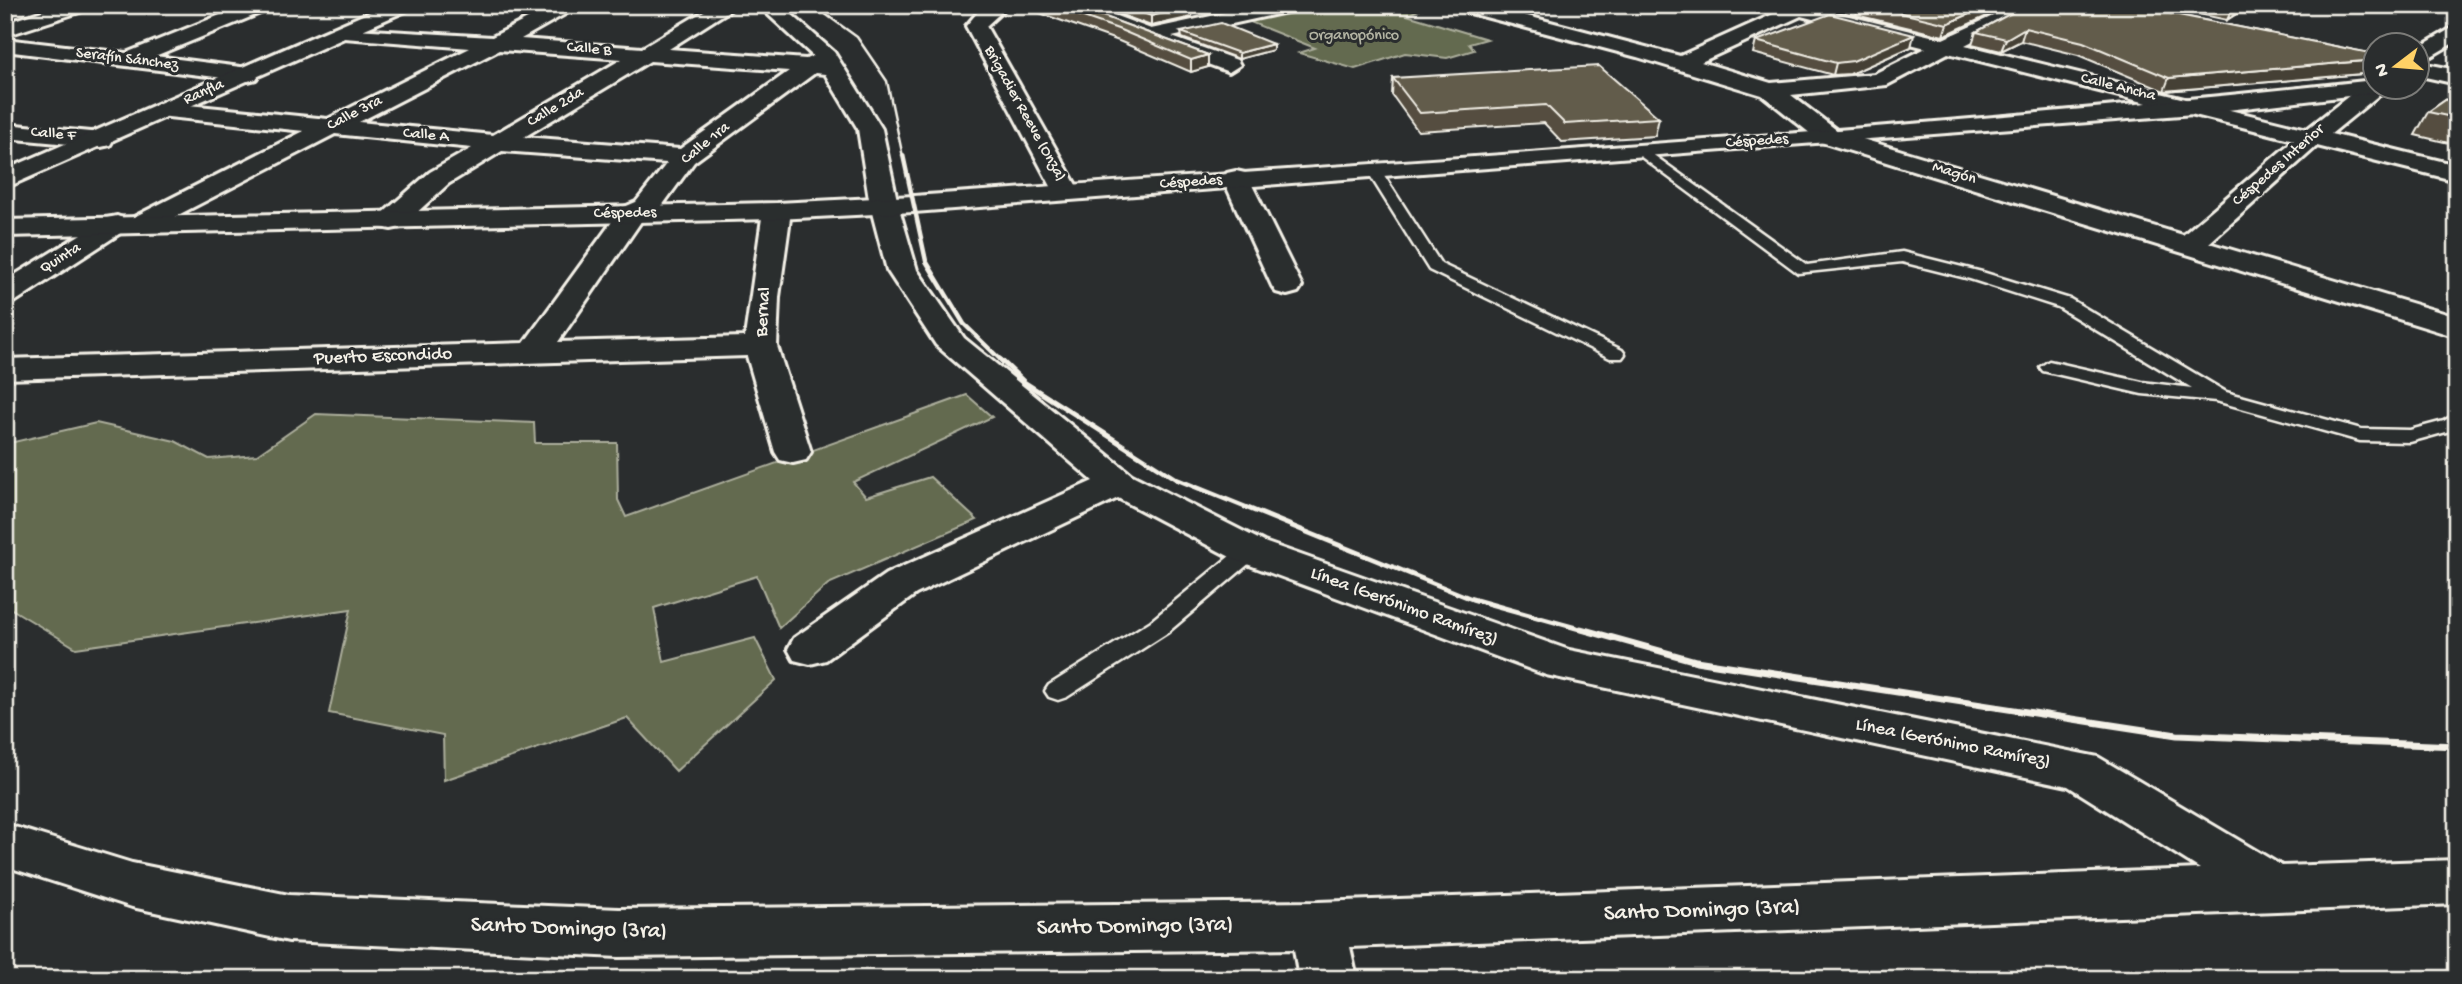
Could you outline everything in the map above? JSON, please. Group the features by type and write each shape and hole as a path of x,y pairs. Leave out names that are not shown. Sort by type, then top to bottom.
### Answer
{"street":[{"path":"5,30 82,5"},
{"path":"128,60 263,5"},
{"name":"Ranfla","path":"5,180 403,5"},
{"name":"Calle 3ra","path":"128,224 330,127 571,5"},
{"name":"Calle 2da","path":"391,221 439,178 728,5"},
{"name":"Línea (Gerónimo Ramírez)","path":"768,5 791,22 870,129 884,205 902,270 952,345 1119,482 1250,551 1562,664 2081,770 2275,889"},
{"name":"Brigadier Reeve (Onza)","path":"999,5 988,11 976,26 1067,192"},
{"path":"1068,5 1229,65"},
{"path":"1152,35 1291,5"},
{"name":"Magón","path":"1462,5 1682,63 1770,90 1830,136 2457,327"},
{"path":"1682,63 1796,7"},
{"name":"Calle Ancha","path":"1796,7 2457,173"},
{"path":"1770,90 1879,80 1950,47 2006,16"},
{"path":"2430,50 2457,31"},
{"name":"Calle B","path":"344,32 822,64"},
{"name":"Serafín Sánchez","path":"5,46 248,74"},
{"path":"17,69 66,52"},
{"name":"Calle 1ra","path":"533,354 632,214 646,208 685,157 822,64"},
{"path":"2430,71 2457,77"},
{"name":"Céspedes","path":"5,228 777,211 884,205 1830,136 2194,107 2360,89"},
{"name":"Céspedes Interior","path":"2188,246 2360,98"},
{"name":"Calle A","path":"168,110 499,143 685,157"},
{"name":"Calle F","path":"5,131 101,140"},
{"path":"1236,179 1287,286"},
{"name":"Bernal","path":"777,211 764,297 761,346 793,452"},
{"name":"Quinta","path":"5,294 128,224"},
{"name":"Puerto Escondido","path":"5,369 761,346"},
{"path":"810,649 901,584 1119,482"},
{"name":"Santo Domingo (3ra)","path":"5,845 132,885 289,918 619,933 1318,925 2457,882"},
{"path":"1318,925 1328,979"}],"lane":[{"path":"1641,150 1804,270 1902,257 1976,275 2064,303 2219,396"},
{"path":"1373,169 1435,267 1616,354"},
{"path":"2049,367 2142,388 2219,396 2360,436 2410,436 2451,425 2457,419"},
{"path":"1058,691 1159,627 1250,551"}],"green space":[{"name":"Organopónico","path":"1335,5 1412,5 1423,8 1407,15 1487,39 1469,44 1474,50 1447,58 1405,53 1355,69 1299,53 1315,48 1245,20"},
{"path":"967,395 992,417 853,482 866,497 930,477 977,520 828,584 779,628 757,576 654,608 664,662 755,638 776,680 676,771 627,718 444,780 443,735 329,713 351,609 76,648 5,605 5,444 96,423 175,441 209,459 257,455 316,414 534,423 535,443 617,443 618,500 626,517"}],"building":[{"path":"1049,5 1073,5 1208,55 1191,60 1118,29"},
{"path":"1121,5 1186,5 1192,7 1151,16"},
{"path":"1868,5 1989,5 1947,24"},
{"path":"2021,5 2128,5 2360,51 2360,61 2169,78 2083,42 2025,28 2006,39 1976,32 2019,9"},
{"path":"1830,14 1914,35 1853,61 1836,63 1756,41"},
{"path":"1221,23 1273,44 1239,53 1181,32"},
{"path":"1599,66 1659,118 1565,124 1546,105 1420,113 1393,78"},
{"path":"2457,92 2457,118 2428,112"}],"railway":[{"path":"813,5 857,37 887,81 903,157"},
{"path":"903,155 926,261 964,324 1003,362"},
{"path":"1001,360 1024,382 1176,479 1472,599 1587,631"},
{"path":"1581,629 1696,661 2177,735 2457,746"}]}
